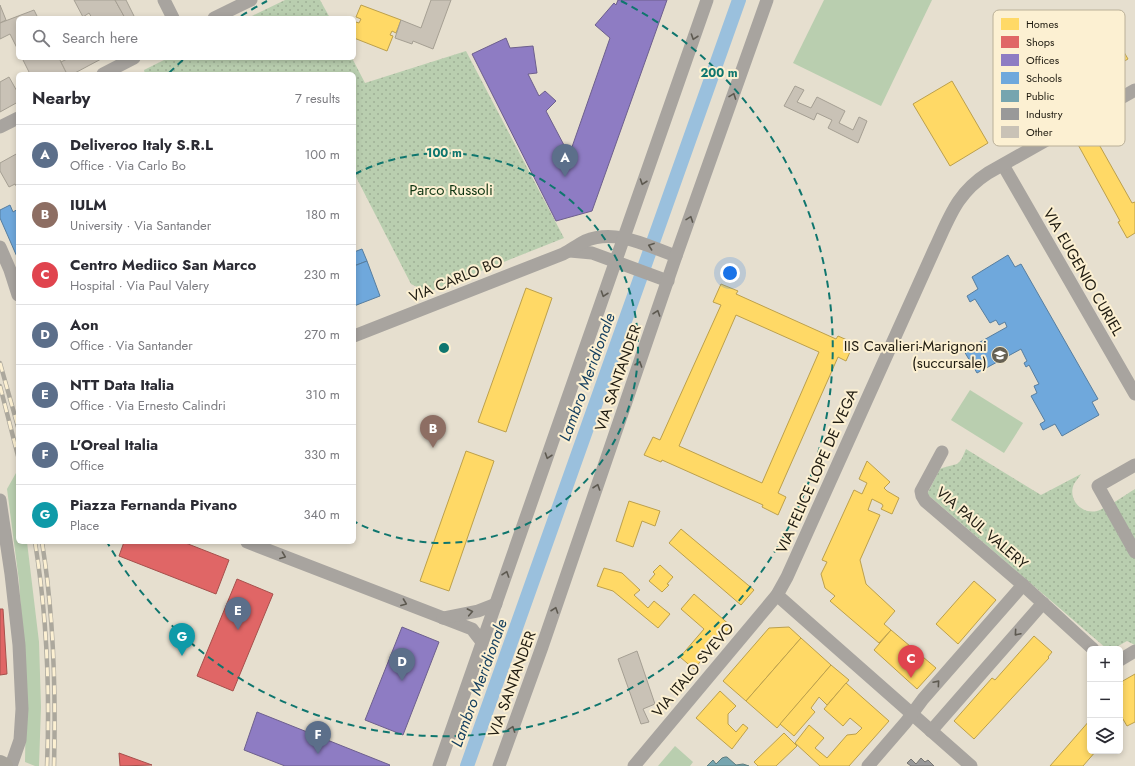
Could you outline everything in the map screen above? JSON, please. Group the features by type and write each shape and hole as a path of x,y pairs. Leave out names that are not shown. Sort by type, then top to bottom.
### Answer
{"street":[{"path":"164,0 172,16"},
{"path":"218,16 251,0"},
{"path":"439,766 516,545 628,239 707,0"},
{"name":"VIA SANTANDER","path":"499,766 542,647 672,254 767,0"},
{"path":"107,72 130,60"},
{"name":"VIA FELICE LOPE DE VEGA","path":"1125,96 1135,90"},
{"path":"0,127 16,119"},
{"name":"VIA FELICE LOPE DE VEGA","path":"776,595 791,570 954,206 975,181 1035,146"},
{"name":"VIA EUGENIO CURIEL","path":"1003,164 1135,394"},
{"name":"VIA CARLO BO","path":"356,335 570,251 584,241 606,236 628,239 672,254"},
{"path":"0,247 16,289"},
{"name":"VIA CARLO BO","path":"570,251 592,253 664,280"},
{"name":"VIA PAUL VALERY","path":"942,452 921,491 925,501 1023,585 1090,646"},
{"path":"1135,465 1098,486 1135,552"},
{"path":"0,500 11,574 19,645 22,709 20,740 11,766"},
{"path":"251,544 472,629 482,642"},
{"name":"VIA PAUL VALERY","path":"868,766 923,699 1023,585"},
{"path":"776,595 971,766"},
{"name":"VIA ITALO SVEVO","path":"634,766 776,595"},
{"path":"931,731 1043,603"},
{"path":"443,618 478,611 496,604"},
{"path":"1123,658 1135,651"},
{"path":"0,764 4,766"}],"green space":[{"path":"285,0 320,0 329,16 252,16"},
{"path":"824,0 932,0 881,106 793,63"},
{"name":"Parco Russoli","path":"466,51 564,238 428,292 411,284 356,177 356,72 144,72 144,70 164,60 353,60 365,83"},
{"path":"970,390 1023,423 1004,453 951,420"},
{"path":"966,449 1041,495 1081,474 1072,490 1074,500 1081,508 1091,512 1097,511 1111,504 1135,489 1135,645 1127,641 1118,646 1104,646 927,494 940,469 957,464 961,460"},
{"path":"16,473 16,544 27,544 39,642 41,707 39,766 25,762 26,700 23,640 19,581 7,489"},
{"path":"675,746 693,762 690,766 658,766"}],"building: Homes":[{"path":"361,5 401,20 396,33 392,31 390,35 393,36 387,51 356,39 356,22 359,23 361,19 356,17"},
{"path":"1125,54 1128,59 1125,61"},
{"path":"952,81 988,143 950,166 913,104"},
{"path":"1079,146 1100,146 1132,203 1135,202 1135,233 1127,238 1118,222 1120,221"},
{"path":"721,284 738,291 736,294 836,339 838,336 854,343 846,361 838,357 778,493 786,497 778,515 762,507 763,505 662,460 661,462 644,455 653,437 660,440 721,305 713,302","holes":["736,315 819,352 762,483 679,446"]},
{"path":"526,288 552,298 506,432 478,422"},
{"path":"466,451 494,461 449,591 420,581"},
{"path":"867,461 890,482 884,488 899,498 892,514 881,509 883,506 882,504 872,499 868,510 880,515 860,560 866,584 895,611 884,624 891,630 879,643 830,601 835,596 825,588 821,574 827,562 822,560 854,490 862,494 867,483 859,479"},
{"path":"629,501 660,511 655,526 642,521 633,547 616,541"},
{"path":"681,529 754,590 741,605 669,543"},
{"path":"660,565 673,577 667,584 669,585 662,592 649,581 655,574 653,572"},
{"path":"604,568 622,573 640,590 634,595 648,608 654,601 670,614 658,628 613,591 597,586"},
{"path":"974,581 996,600 958,644 936,624"},
{"path":"694,594 731,626 694,669 680,657 704,629 681,609"},
{"path":"789,627 801,638 746,701 723,681 769,628"},
{"path":"891,630 936,668 917,689 874,650"},
{"path":"1034,636 1052,652 1048,657 1049,658 974,739 954,721 992,678 995,680"},
{"path":"801,638 831,665 777,728 746,701"},
{"path":"831,665 849,680 827,705 819,697 811,708 815,712 794,736 780,724"},
{"path":"1135,674 1135,722 1127,726 1123,719 1123,681"},
{"path":"846,683 889,721 849,766 820,766 795,743 809,725 824,738 815,748 827,758 847,735 856,734 862,728 850,718 843,726 824,709"},
{"path":"720,691 736,706 728,714 728,724 736,732 743,724 748,728 732,749 696,718"},
{"path":"1087,723 1087,754 1093,754 1083,766 1050,766"},
{"path":"784,733 797,746 776,766 758,766 754,762"}],"building: Shops":[{"path":"123,544 188,544 229,560 216,594 119,556"},
{"path":"237,579 273,594 233,691 197,676"},
{"path":"0,609 3,609 7,674 0,675"},
{"path":"119,753 152,765 120,766"}],"building: Offices":[{"path":"618,0 667,0 592,211 556,221 472,54 506,38 510,48 533,46 537,73 528,74 539,96 545,91 556,101 546,111 565,147 572,147 610,38 595,25 614,3 616,5"},
{"path":"402,627 439,642 403,735 365,720"},
{"path":"257,712 390,765 285,766 244,750"}],"building: Schools":[{"path":"10,205 13,212 16,210 16,254 0,218 0,210"},
{"path":"362,249 367,261 356,265 356,251"},
{"path":"1008,255 1015,267 1021,264 1098,399 1092,402 1099,415 1062,436 1055,424 1043,430 1040,424 1045,421 1031,396 1037,393 1034,386 1039,384 1029,365 1026,367 1024,363 1027,361 1021,349 977,373 964,351 1007,327 1005,322 999,325 996,320 990,323 975,299 970,302 967,296 978,289 972,277"},
{"path":"367,261 380,296 356,305 356,265"}],"building: Public":[{"path":"725,757 736,765 743,764 749,766 707,766 713,760 716,764"}],"building: Industry":[{"path":"921,758 925,762 928,760 934,766 911,766 907,763 911,759 916,764"}],"building: Other":[{"path":"74,0 115,0 124,16 91,16 89,13 82,16"},
{"path":"115,0 126,0 134,16 124,16"},
{"path":"431,0 451,0 433,49 413,41 412,44 395,38 401,20 421,28"},
{"path":"0,5 6,20 0,23"},
{"path":"34,10 37,16 18,16"},
{"path":"16,17 16,46 10,34 0,39 0,23"},
{"path":"23,60 60,60 66,72 29,72"},
{"path":"65,60 99,60 77,72 66,72 61,62"},
{"path":"9,77 16,89 16,103 0,112 0,82"},
{"path":"795,86 804,90 797,102 811,108 817,97 845,111 839,123 853,130 859,117 867,121 858,143 828,128 832,120 817,113 814,120 784,106"},
{"path":"16,154 16,186 15,184 9,187 0,171 0,163"},
{"path":"637,651 655,704 643,709 649,722 641,724 618,659"}],"waterway":[{"name":"Lambro Meridionale","path":"467,766 739,0"}],"railway":[{"path":"0,363 16,420"},
{"path":"0,386 16,448"},
{"path":"35,544 47,654 47,766"},
{"path":"42,544 52,626 55,710 54,766"}],"place":[{"name":"Deliveroo Italy S.R.L","path":"565,177"},
{"name":"IIS Cavalieri-Marignoni (succursale)","path":"1000,355"},
{"name":"IULM","path":"433,448"},
{"name":"NTT Data Italia","path":"238,630"},
{"name":"Piazza Fernanda Pivano","path":"182,656"},
{"name":"Centro Mediico San Marco","path":"911,678"},
{"name":"Aon","path":"402,681"},
{"name":"L'Oreal Italia","path":"318,754"}]}
